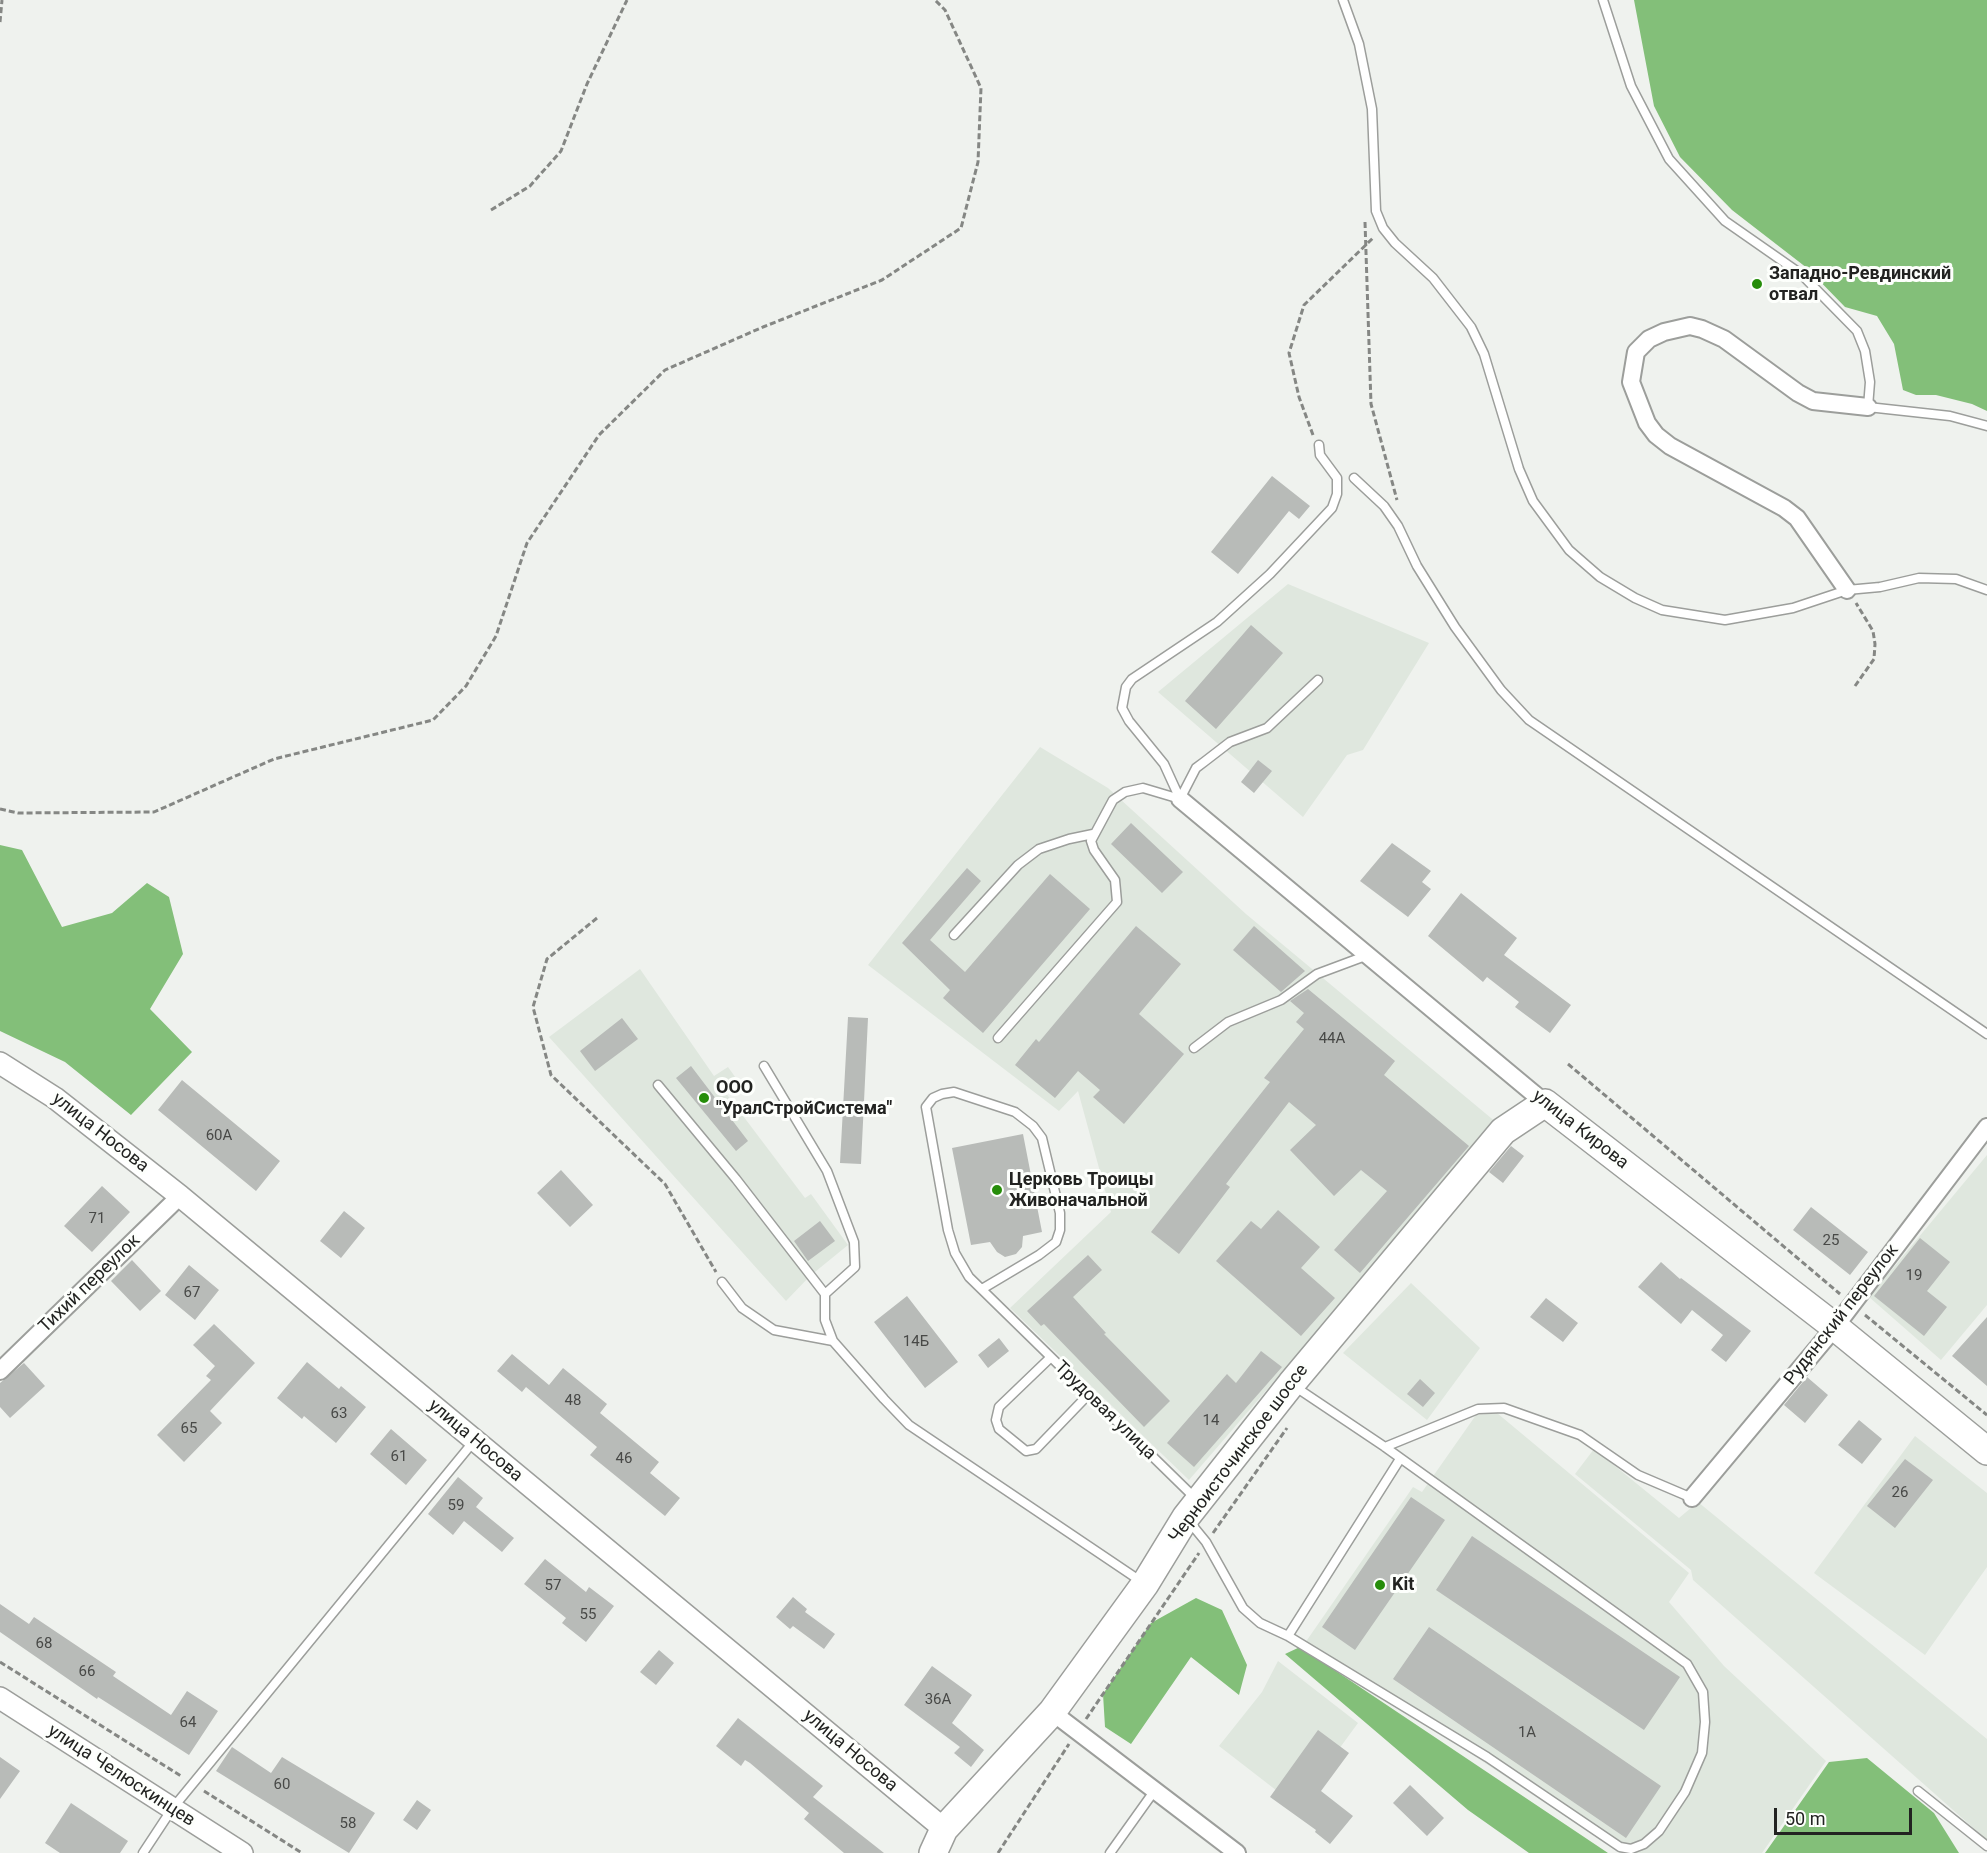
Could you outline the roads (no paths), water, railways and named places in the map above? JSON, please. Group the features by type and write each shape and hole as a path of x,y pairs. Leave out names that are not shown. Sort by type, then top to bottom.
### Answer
{"main road":[{"name":"улица Кирова","path":"1545,1103 1835,1327 1987,1451"},
{"name":"Черноисточинское шоссе","path":"937,1846 1052,1712 1145,1584 1192,1509 1291,1384 1503,1131 1545,1103"}],"street":[{"path":"1847,590 1797,518 1784,508 1670,446 1656,435 1647,423 1631,382 1636,352 1649,339 1664,332 1690,326 1724,339 1798,393 1813,401 1868,407"},
{"name":"улица Кирова","path":"1180,799 1545,1103"},
{"name":"улица Носова","path":"0,1063 55,1098 180,1196 474,1441 937,1846"},
{"name":"Рудянский переулок","path":"1692,1498 1835,1327 1987,1127"},
{"name":"Тихий переулок","path":"0,1371 180,1196"},
{"name":"улица Челюскинцев","path":"0,1698 242,1853"},
{"path":"1052,1712 1237,1853"}],"lane":[{"path":"1342,0 1348,11 1367,77 1372,109 1373,188 1376,211 1383,228 1454,302 1472,327 1484,354 1519,470 1533,501 1569,550 1600,577 1635,598 1662,610 1725,620 1792,608 1847,590 1880,587 1919,578 1956,579 1987,590"},
{"path":"1602,0 1631,86 1669,159 1725,221 1801,274 1857,331 1865,351 1870,382 1868,407 1950,416 1987,426"},
{"path":"1180,799 1164,764 1125,714 1122,699 1126,687 1144,669 1217,622 1270,574 1332,508 1337,494 1337,478 1320,455 1319,445"},
{"path":"1354,478 1384,506 1398,526 1417,566 1455,627 1501,690 1529,720 1987,1034"},
{"path":"1180,799 1196,768 1230,742 1267,728 1318,680"},
{"path":"998,1038 1117,902 1115,880 1094,850 1093,834 1113,800 1125,792 1143,788 1180,799"},
{"path":"954,935 1018,865 1039,849 1093,834"},
{"path":"1194,1048 1228,1022 1281,1000 1317,974 1368,955"},
{"path":"764,1066 827,1171 854,1242 855,1267 825,1294"},
{"path":"658,1085 736,1179 825,1294 825,1320 833,1341 909,1425 1145,1584"},
{"name":"Трудовая улица","path":"982,1289 1039,1255 1056,1242 1060,1230 1060,1213 1042,1137 1033,1126 1015,1112 954,1092 942,1094 933,1098 926,1107 948,1230 955,1254 969,1277 1088,1395 1192,1509 1206,1542 1243,1608 1260,1623 1288,1636 1487,1757 1620,1847 1631,1849 1644,1844 1659,1831 1685,1792 1702,1753 1706,1722 1703,1692 1696,1676 1687,1664 1386,1448 1291,1384"},
{"path":"722,1282 742,1308 774,1330 833,1341"},
{"path":"1050,1358 999,1407 996,1420 999,1429 1026,1451 1036,1449 1088,1395"},
{"path":"1386,1448 1478,1409 1504,1408 1580,1435 1638,1475 1692,1498"},
{"path":"143,1853 172,1809 474,1441"},
{"path":"1288,1636 1400,1459"},
{"path":"1110,1853 1155,1789"},
{"path":"1918,1791 1987,1846"}],"place":[{"name":"Западно-Ревдинский отвал","path":"1757,284"},
{"name":"ООО \"УралСтройСистема\"","path":"704,1098"},
{"name":"Церковь Троицы Живоначальной","path":"997,1190"},
{"name":"Kit","path":"1380,1585"}]}
